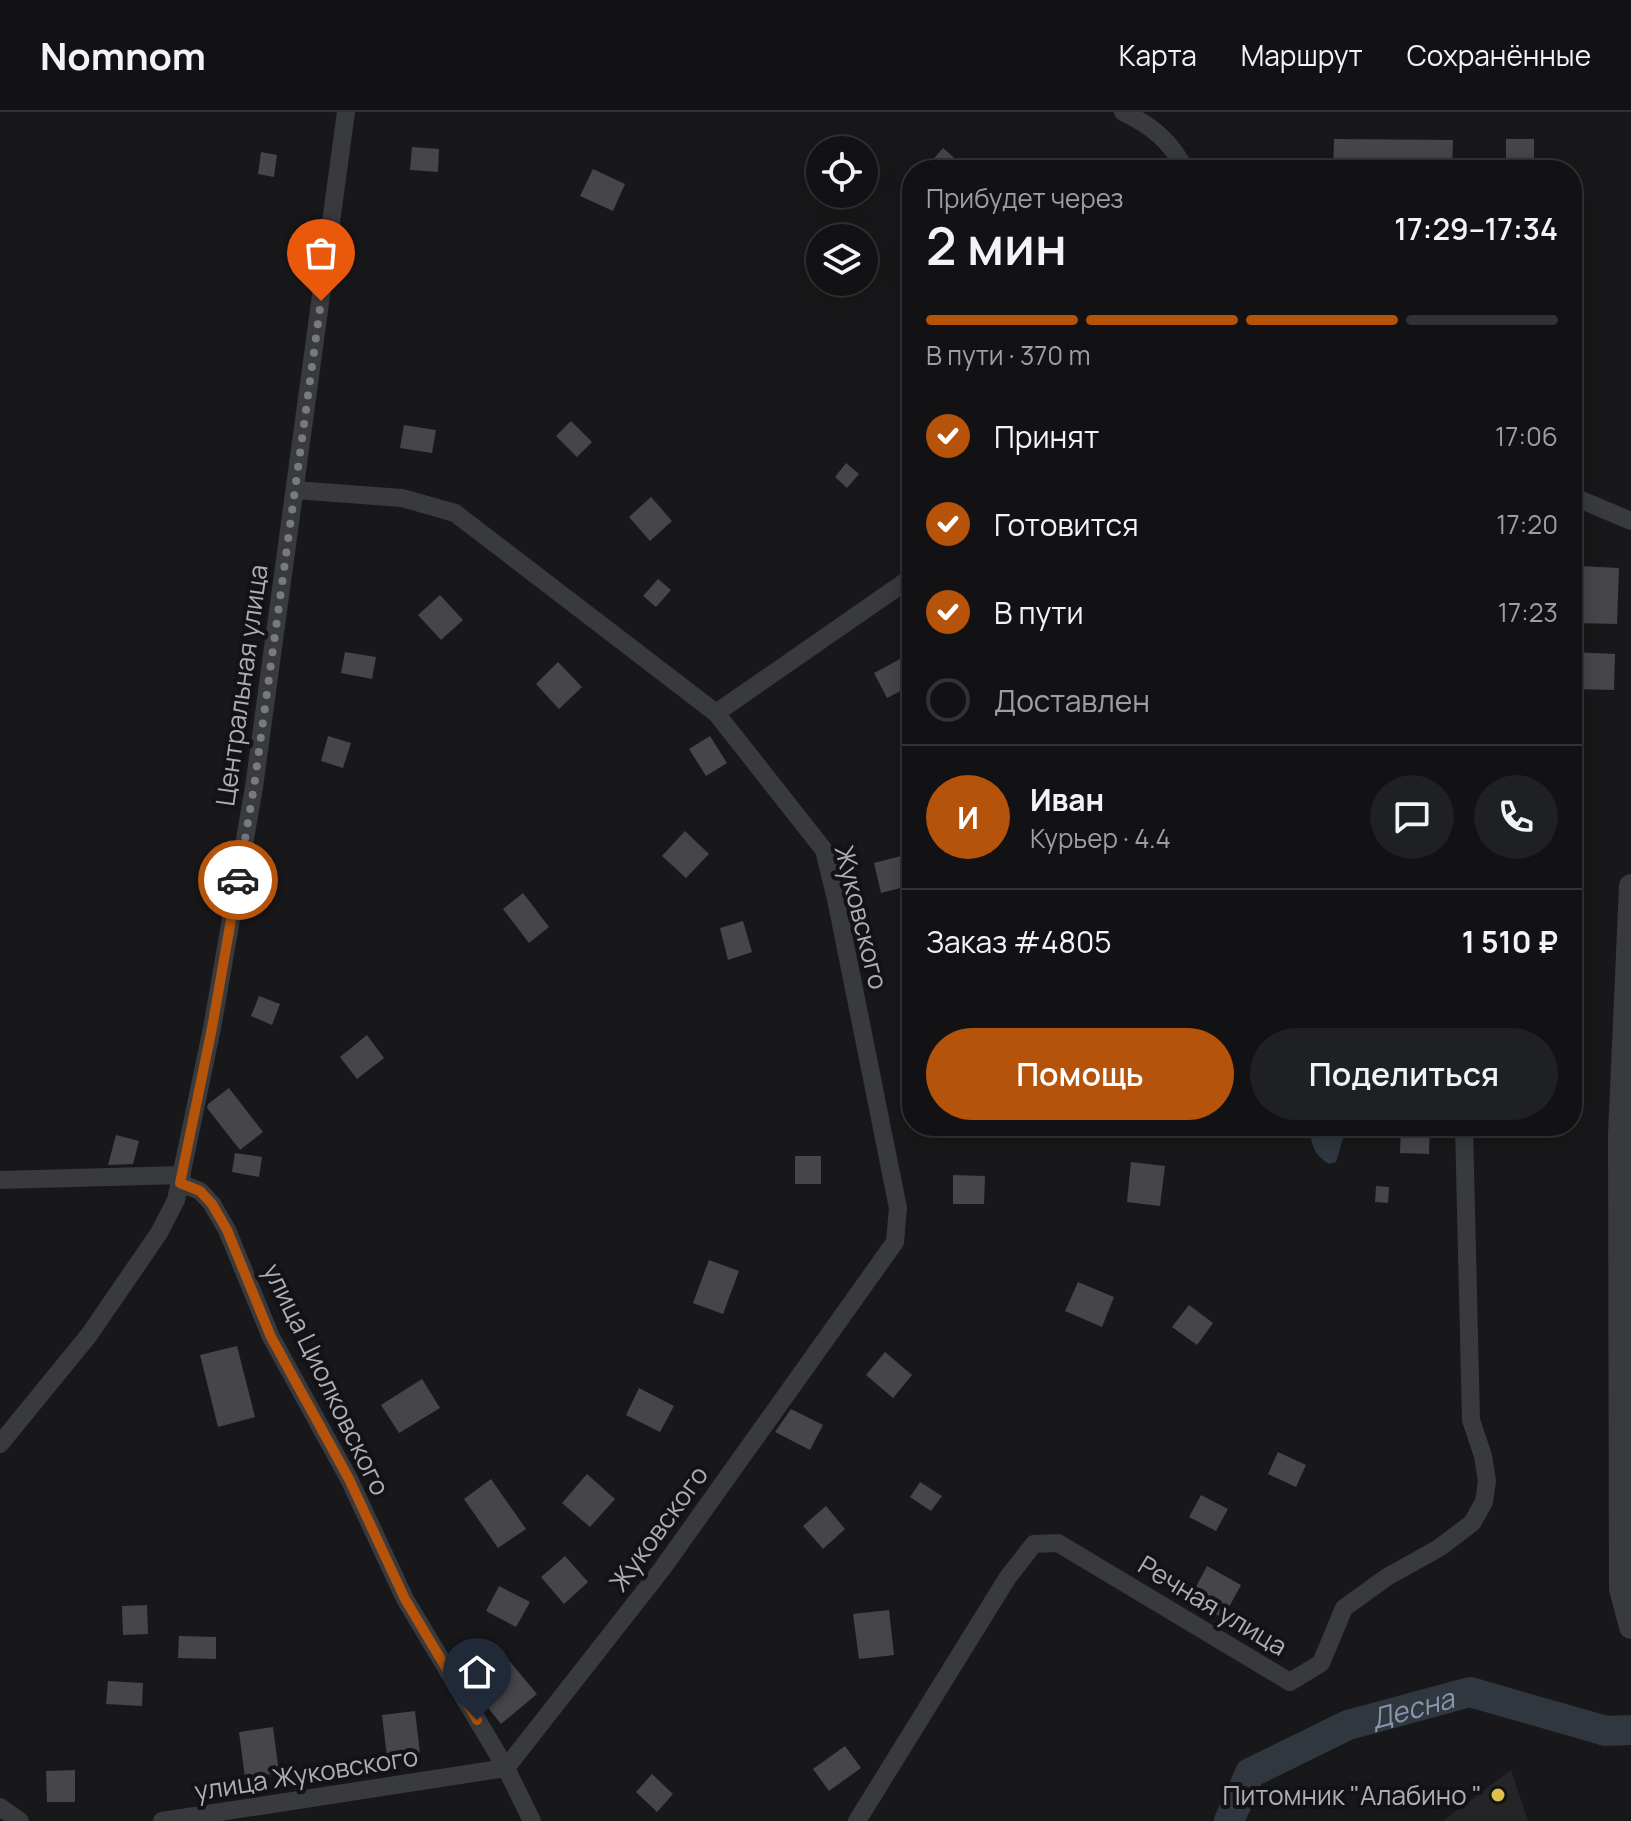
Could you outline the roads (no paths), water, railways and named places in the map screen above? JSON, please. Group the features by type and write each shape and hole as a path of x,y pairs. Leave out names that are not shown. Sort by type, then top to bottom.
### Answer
{"street":[{"name":"Центральная улица","path":"0,1444 89,1335 159,1233 176,1200 212,1028 254,787 346,112"},
{"path":"1124,112 1165,139 1179,160"},
{"name":"Жуковского","path":"295,490 402,498 455,513 716,713 824,850 898,1208 895,1242 662,1569 506,1768"},
{"path":"1582,500 1631,521"},
{"path":"716,713 902,584"},
{"path":"1631,886 1620,1135 1621,1589 1631,1627"},
{"name":"Речная улица","path":"857,1821 1008,1577 1034,1544 1058,1543 1290,1682 1321,1663 1344,1608 1387,1577 1439,1548 1472,1523 1484,1502 1487,1481 1483,1456 1471,1420 1464,1136"},
{"path":"0,1180 181,1179"},
{"name":"улица Циолковского","path":"181,1179 200,1191 220,1217 271,1337 349,1479 405,1599 506,1768 532,1821"},
{"name":"улица Жуковского","path":"162,1821 506,1768"},
{"path":"0,1807 20,1821"}],"waterway":[{"name":"Десна","path":"1229,1821 1250,1773 1348,1725 1470,1692 1606,1731 1631,1730"}],"place":[{"name":"Питомник \"Алабино \"","path":"1498,1795"}]}
